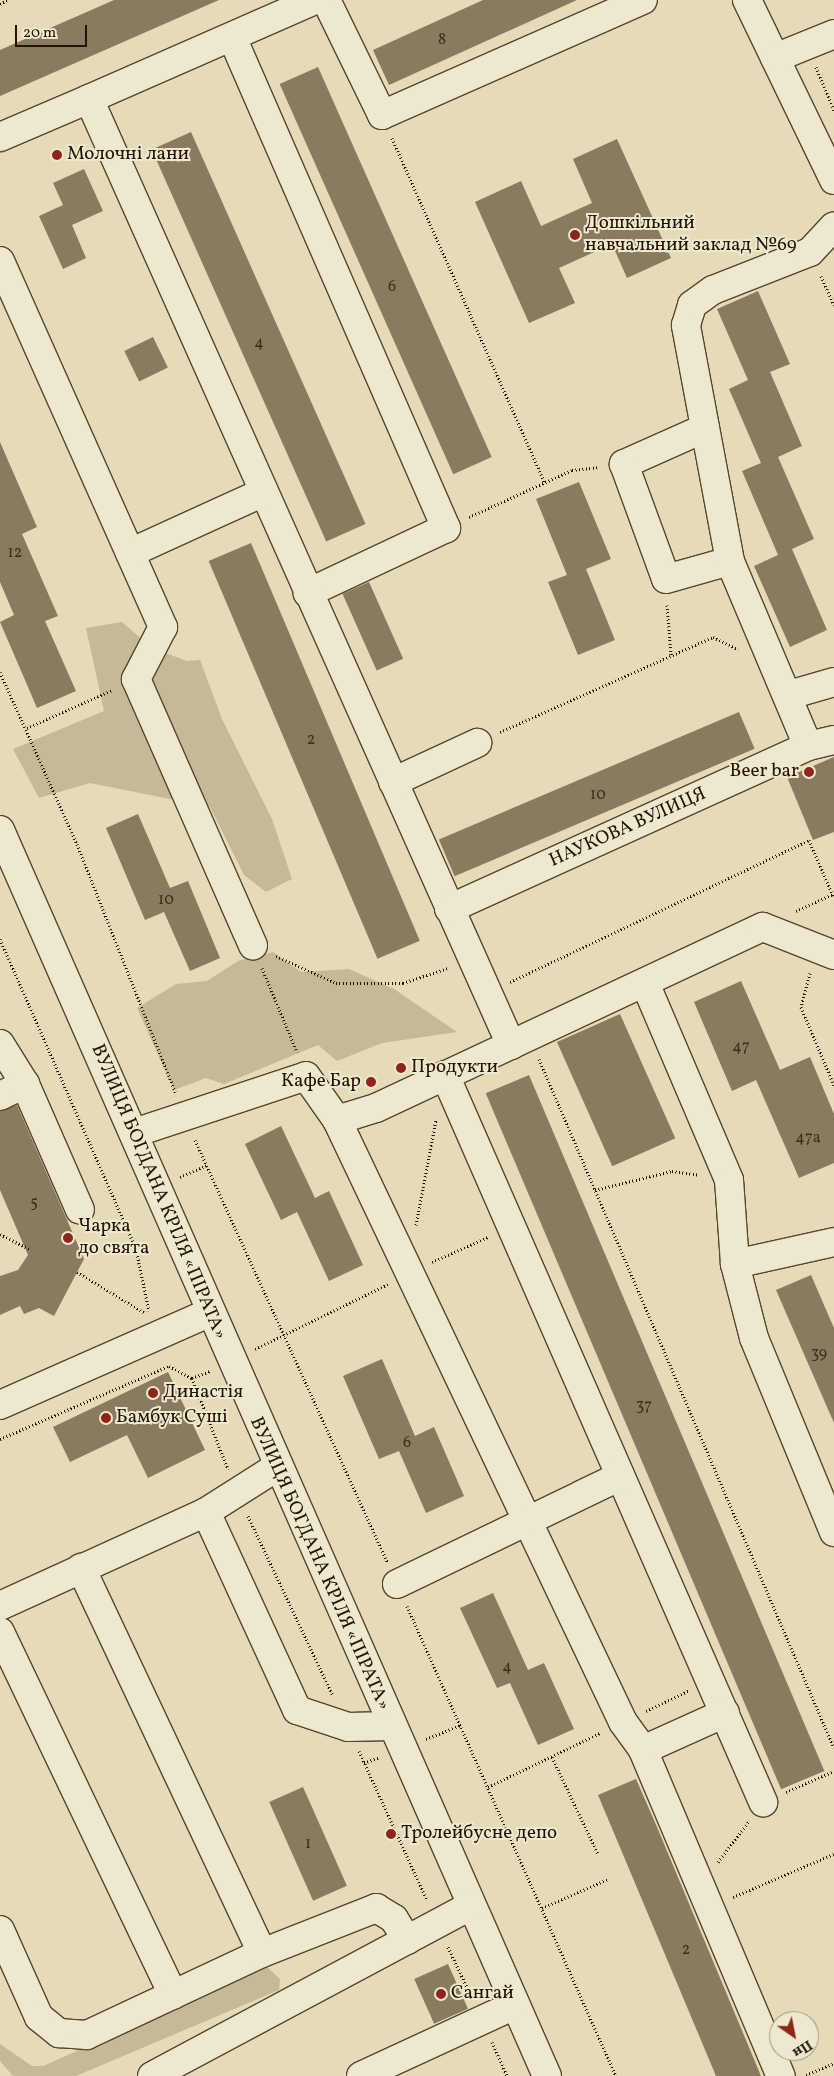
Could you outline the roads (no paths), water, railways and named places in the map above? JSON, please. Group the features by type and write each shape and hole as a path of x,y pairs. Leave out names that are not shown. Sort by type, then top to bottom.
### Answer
{"street":[{"path":"0,137 315,0"},
{"path":"326,0 382,115 643,0"},
{"path":"747,0 834,180"},
{"path":"775,58 834,34"},
{"path":"232,37 446,528 308,593"},
{"path":"89,98 487,993 520,1041"},
{"path":"808,746 789,695 774,666 730,561 686,325 692,305 713,290 810,252 834,226"},
{"path":"0,261 163,627 136,679 253,945"},
{"path":"705,428 624,464 666,579 730,561"},
{"path":"130,553 264,492"},
{"path":"789,695 834,682"},
{"name":"НАУКОВА ВУЛИЦЯ","path":"449,909 808,746 834,740"},
{"path":"393,782 477,743"},
{"name":"ВУЛИЦЯ БОГДАНА КРІЛЯ «ПІРАТА»","path":"1,835 134,1134 209,1313 547,2076"},
{"path":"337,1120 376,1108 520,1041 586,1020 645,983 763,927 826,952"},
{"path":"645,983 729,1180 735,1264 754,1338 834,1532"},
{"path":"0,1044 25,1084 80,1210"},
{"path":"445,1075 764,1802"},
{"path":"134,1134 306,1076 337,1120 406,1274 623,1722 643,1750 781,2076"},
{"path":"0,1096 25,1084"},
{"path":"735,1264 834,1242"},
{"path":"0,1405 209,1313"},
{"path":"0,1606 206,1512 277,1467"},
{"path":"397,1584 620,1476"},
{"path":"206,1512 297,1710 348,1727 391,1726"},
{"path":"81,1568 262,1953"},
{"path":"0,1632 173,1995"},
{"path":"643,1750 725,1713"},
{"path":"152,2076 471,1906"},
{"path":"0,1930 39,2017 60,2033 87,2035 262,1953 376,1908 394,1919 407,1940"},
{"path":"361,2076 515,2005"}],"place":[{"name":"Молочні лани","path":"57,155"},
{"name":"Дошкільний навчальний заклад №69","path":"575,235"},
{"name":"Beer bar","path":"809,772"},
{"name":"Продукти","path":"401,1068"},
{"name":"Кафе Бар","path":"371,1082"},
{"name":"Чарка до свята","path":"68,1238"},
{"name":"Династія","path":"153,1393"},
{"name":"Бамбук Суші","path":"106,1418"},
{"name":"Тролейбусне депо","path":"391,1834"},
{"name":"Сангай","path":"441,1994"}]}
